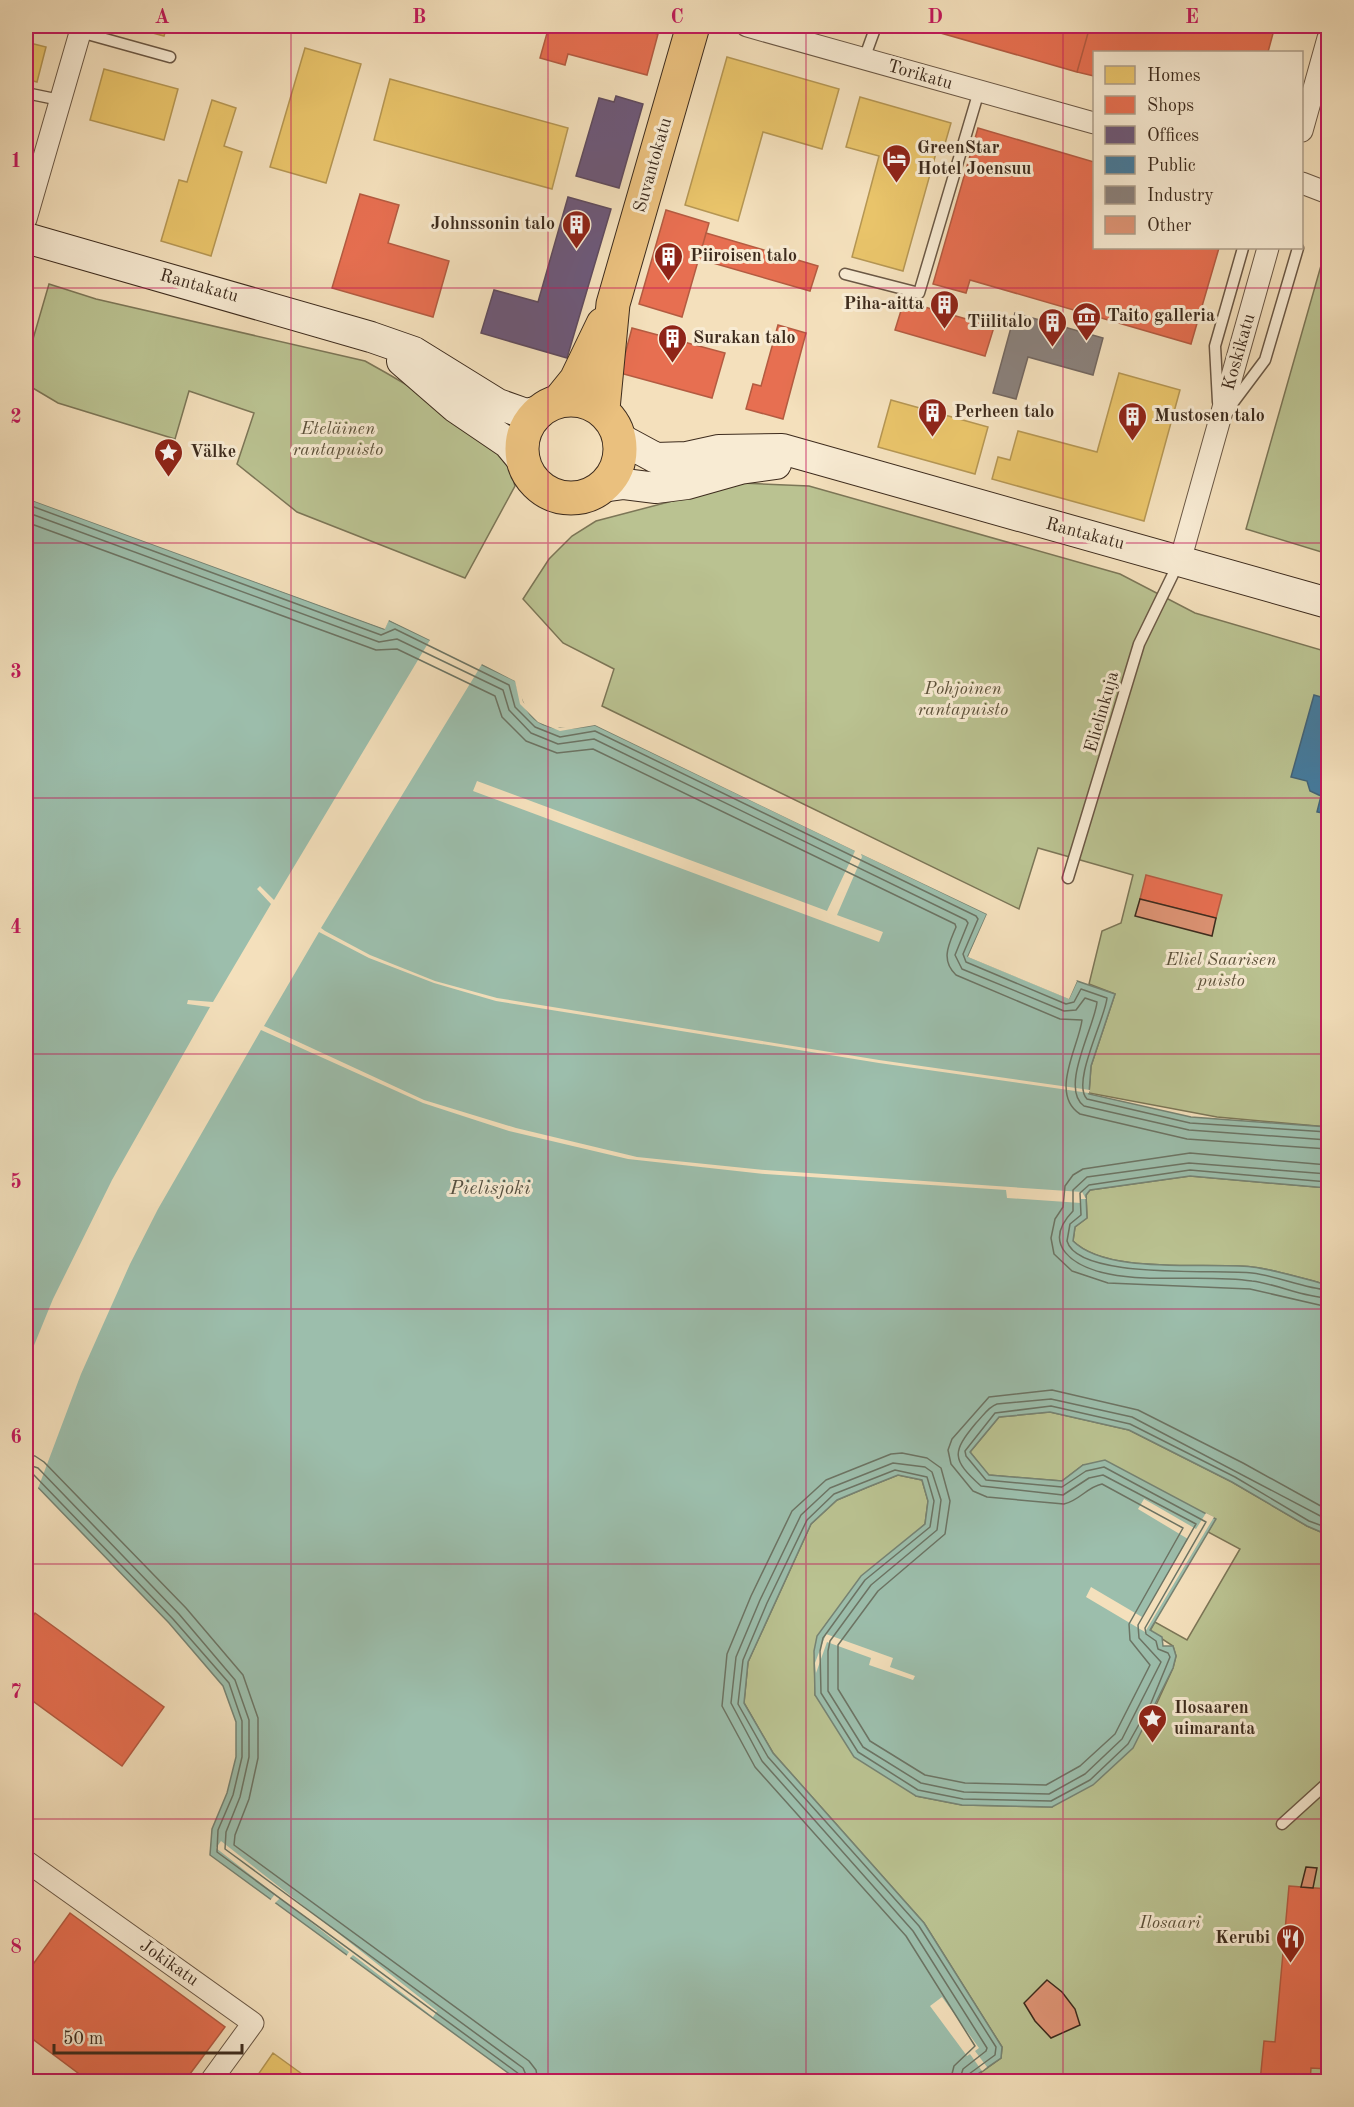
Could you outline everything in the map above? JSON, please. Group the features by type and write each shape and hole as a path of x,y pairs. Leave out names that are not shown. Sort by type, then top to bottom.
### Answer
{"main road":[{"name":"Suvantokatu","path":"603,409 614,304 693,26"},
{"name":"Rantakatu","path":"26,238 371,337 414,352 498,405 525,414 550,406"},
{"name":"Suvantokatu","path":"550,406 576,380 614,304"},
{"name":"Rantakatu","path":"371,337 455,408 508,442 523,461"},
{"path":"574,399 603,409 619,438 620,456 614,473 602,488 588,496 571,498 553,495 536,483 523,461 523,439 530,423 550,406 574,399"},
{"name":"Rantakatu","path":"619,438 656,458 687,457 719,450 782,449 1329,603"},
{"name":"Rantakatu","path":"602,488 624,484 656,488 687,484 740,469 779,463 841,465"}],"street":[{"name":"Torikatu","path":"747,26 1093,122"},
{"path":"26,219 81,29"},
{"path":"1303,128 1329,38"},
{"path":"1303,183 1329,193"},
{"name":"Koskikatu","path":"1180,561 1269,249"},
{"name":"Jokikatu","path":"26,1862 253,2023 210,2082"}],"lane":[{"path":"864,59 876,26"},
{"path":"81,29 170,57"},
{"path":"845,274 919,293 979,91"},
{"path":"26,93 60,100"},
{"path":"1220,420 1215,346 1243,249"},
{"path":"1220,420 1265,360 1298,249"},
{"name":"Elielinkuja","path":"1068,878 1139,644 1161,594 1180,561"},
{"path":"1282,1824 1327,1787"}],"green space":[{"path":"1324,255 1328,255 1328,554 1246,529"},
{"name":"Eteläinen rantapuisto","path":"49,284 96,299 365,361 463,421 497,448 506,459 515,486 465,578 297,512 237,464 254,413 189,391 175,439 58,403 26,384 26,363"},
{"name":"Pohjoinen rantapuisto","path":"741,483 809,486 1120,574 1195,613 1328,652 1328,1127 1217,1117 1089,1093 1091,1066 1115,994 1089,984 1102,931 1121,923 1133,875 1038,848 1019,909 602,706 614,669 563,643 523,599 549,559 572,536 596,521"},
{"path":"1190,1176 1328,1188 1328,1285 1281,1272 1252,1267 1132,1263 1109,1259 1089,1252 1073,1241 1075,1227 1087,1218 1086,1195 1090,1190"},
{"name":"Ilosaari","path":"1050,1412 1129,1430 1232,1482 1307,1526 1328,1535 1328,2081 974,2081 972,2079 1001,2058 1002,2047 924,1923 773,1753 744,1703 748,1662 811,1524 837,1500 898,1475 922,1480 928,1501 925,1524 830,1619 823,1629 815,1655 815,1695 916,1796 962,1805 1052,1807 1156,1705 1176,1656 1173,1646 1150,1631 1155,1622 1187,1640 1240,1549 1208,1532 1215,1519 1083,1465 1062,1481 988,1475 970,1452 999,1417"}],"water":[{"name":"Pielisjoki","path":"26,498 384,629 388,620 516,681 526,709 543,724 566,729 595,725 987,914 968,956 1069,998 1077,981 1115,994 1091,1066 1089,1094 1191,1117 1328,1127 1328,1188 1190,1176 1090,1190 1086,1195 1087,1218 1075,1227 1073,1241 1088,1252 1132,1263 1252,1267 1281,1272 1328,1285 1328,1535 1307,1526 1232,1482 1129,1430 1050,1412 999,1417 970,1452 989,1475 1062,1481 1083,1465 1105,1460 1216,1519 1150,1630 1162,1637 1163,1646 1173,1646 1176,1656 1173,1668 1133,1748 1093,1785 1052,1807 962,1805 916,1796 854,1757 815,1695 814,1651 817,1636 861,1576 925,1524 928,1501 922,1480 898,1475 837,1500 811,1524 748,1662 744,1703 773,1753 924,1923 1002,2047 1001,2058 972,2078 974,2081 519,2081 210,1855 212,1829 227,1793 236,1757 236,1722 223,1686 169,1623 26,1475"}],"pier":[{"path":"26,495 383,626 386,618 389,617 518,680 523,702 539,719 560,728 595,722 989,912 972,955 1067,995 1074,979 1077,981 1069,999 968,957 987,914 861,854 862,857 837,915 883,932 879,942 473,791 477,781 827,911 855,851 595,725 560,731 538,722 520,704 515,681 482,664 321,928 325,931 370,955 435,981 497,998 879,1060 1090,1090 1089,1093 879,1063 496,1001 434,983 369,958 319,932 264,1026 424,1100 516,1128 637,1157 765,1170 1082,1192 1086,1199 1081,1199 1081,1203 1007,1198 1006,1190 765,1174 628,1159 509,1131 423,1103 261,1030 158,1209 130,1264 81,1374 37,1491 26,1479 26,1365 53,1299 112,1180 210,1007 187,1004 188,1000 213,1002 271,904 257,889 260,886 274,900 430,640 389,620 385,629 26,498"},
{"path":"1144,1499 1196,1529 1206,1513 1214,1517 1145,1632 1086,1597 1091,1587 1142,1617 1188,1539 1138,1509"},
{"path":"826,1634 893,1658 890,1667 915,1676 913,1680 869,1665 871,1658 827,1642 816,1673 815,1663"},
{"path":"221,1841 437,2011 433,2017 353,1955 348,1960 345,1958 349,1952 280,1898 273,1905 269,1902 275,1894 216,1848"},
{"path":"942,1997 979,2048 975,2051 987,2067 982,2071 970,2054 967,2056 930,2006"}],"building: Homes":[{"path":"127,26 167,26 164,36"},
{"path":"26,42 46,47 37,82 26,79"},
{"path":"305,48 361,64 326,183 270,167"},
{"path":"727,57 839,89 822,149 763,132 738,221 685,205"},
{"path":"104,69 178,89 164,140 90,120"},
{"path":"390,79 568,128 552,189 374,140"},
{"path":"860,97 951,123 942,154 936,153 903,271 852,257 879,156 846,147"},
{"path":"212,100 236,108 224,146 242,152 211,256 161,241 179,180 187,182"},
{"name":"Mustosen talo","path":"1119,373 1180,390 1144,521 992,479 998,457 1010,460 1018,431 1097,452"},
{"name":"Perheen talo","path":"891,400 988,427 975,474 878,447"},
{"path":"273,2053 313,2082 253,2082"}],"building: Shops":[{"path":"549,26 625,26 658,34 647,75 568,54 565,65 540,58"},
{"path":"916,26 1090,26 1077,72"},
{"path":"1090,26 1275,26 1268,51 1093,51 1093,76 1077,72"},
{"path":"978,128 1093,162 1093,249 1219,249 1191,344 970,280 966,293 933,284"},
{"path":"360,194 399,205 388,243 449,261 433,317 332,288"},
{"name":"Piiroisen talo","path":"666,210 709,223 682,317 639,304"},
{"path":"706,233 818,266 810,291 699,259"},
{"name":"Piha-aitta","path":"904,301 994,327 985,356 895,330"},
{"path":"778,325 806,333 783,419 746,409 753,384 761,386"},
{"name":"Surakan talo","path":"632,328 725,353 712,398 620,373"},
{"path":"1146,875 1222,895 1216,918 1140,899"},
{"path":"35,1613 164,1707 122,1766 26,1696 26,1626"},
{"path":"1289,1886 1328,1889 1328,2069 1311,2068 1310,2082 1260,2082 1264,2041 1275,2042"},
{"path":"70,1913 225,2027 184,2082 90,2082 26,2034 26,2027 31,2019 26,2015 26,1974"}],"building: Offices":[{"path":"616,96 643,104 619,188 576,176 599,98 614,102"},
{"name":"Johnssonin talo","path":"568,197 611,209 567,358 481,333 494,290 538,302"}],"building: Public":[{"path":"1314,695 1328,699 1328,814 1317,812 1321,796 1310,791 1307,781 1291,777"}],"building: Industry":[{"name":"Tiilitalo","path":"1015,313 1103,338 1093,375 1028,357 1016,399 993,393"}],"building: Other":[{"path":"1140,899 1216,918 1212,936 1135,916"},
{"path":"1306,1867 1317,1868 1313,1888 1301,1887"},
{"path":"1047,1980 1062,1992 1075,2009 1080,2025 1051,2038 1035,2021 1024,2003"}],"place":[{"name":"GreenStar Hotel Joensuu","path":"896,184"},
{"name":"Johnssonin talo","path":"576,250"},
{"name":"Piiroisen talo","path":"669,282"},
{"name":"Piha-aitta","path":"945,330"},
{"name":"Taito galleria","path":"1086,342"},
{"name":"Tiilitalo","path":"1053,348"},
{"name":"Surakan talo","path":"672,364"},
{"name":"Perheen talo","path":"933,438"},
{"name":"Mustosen talo","path":"1133,442"},
{"name":"Välke","path":"169,478"},
{"name":"Ilosaaren uimaranta","path":"1153,1744"},
{"name":"Kerubi","path":"1291,1964"}],"park label":[{"name":"Eliel Saarisen puisto","path":"1221,970"}]}
